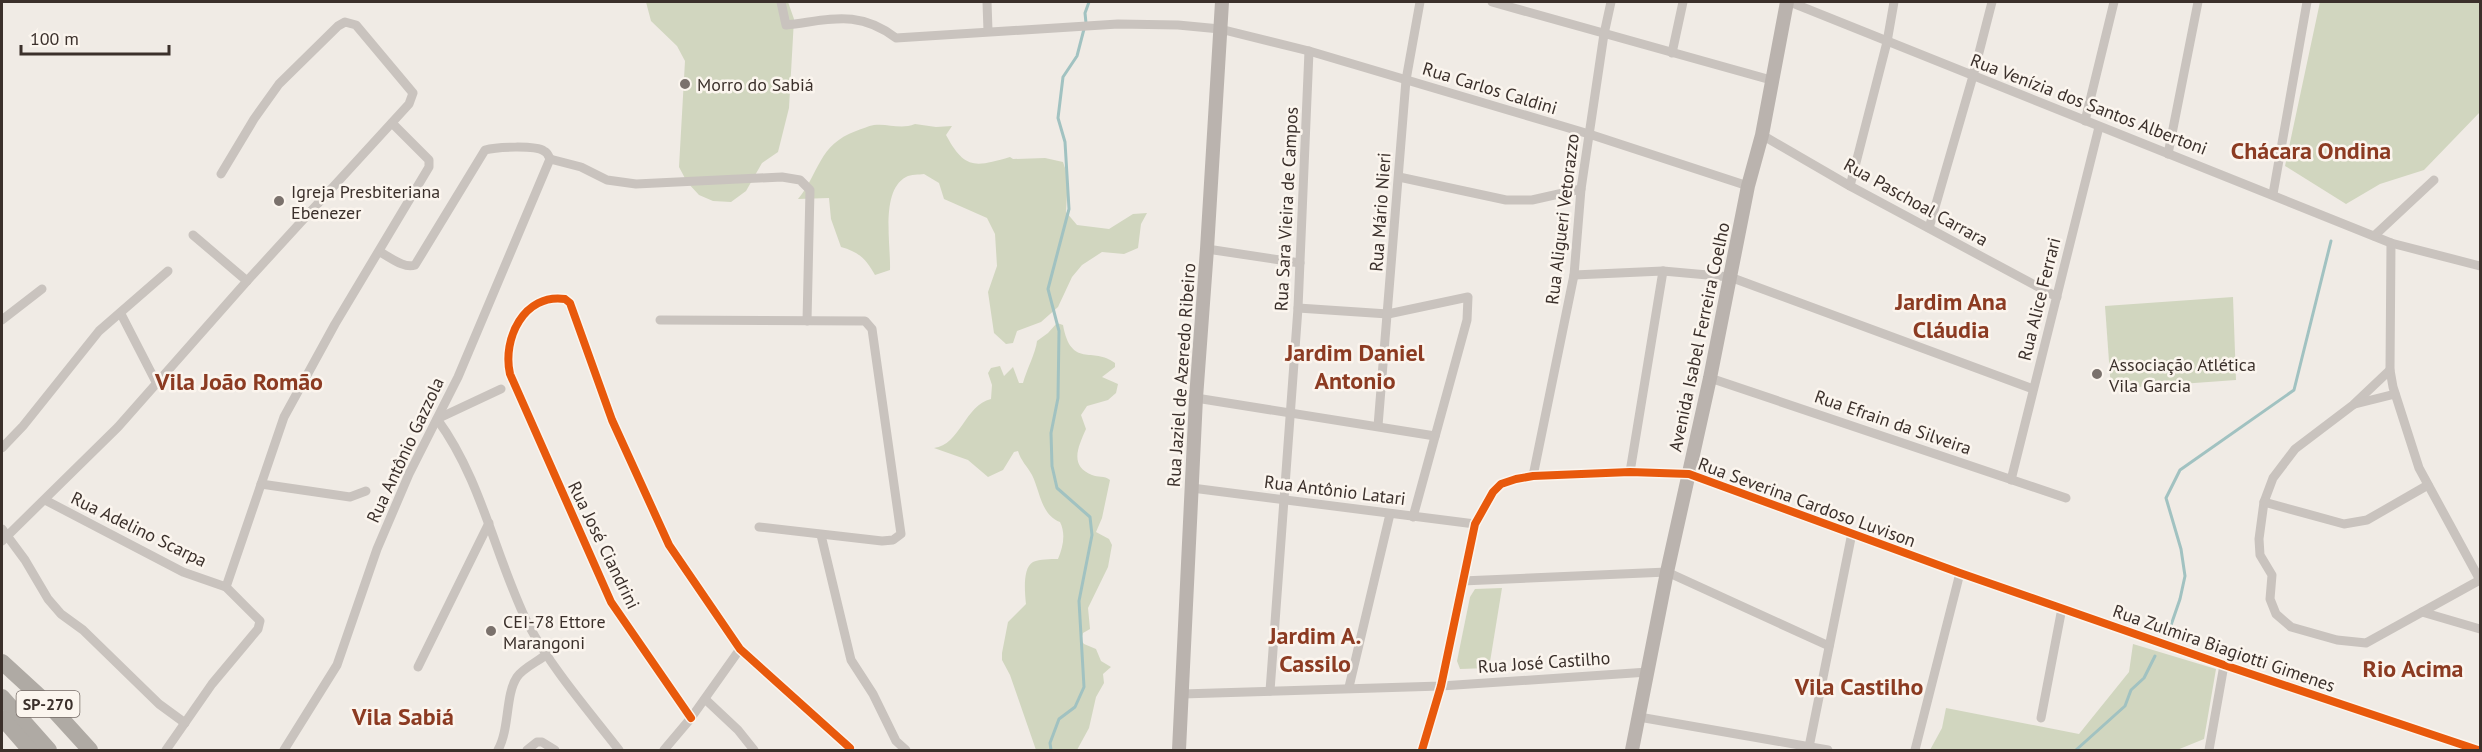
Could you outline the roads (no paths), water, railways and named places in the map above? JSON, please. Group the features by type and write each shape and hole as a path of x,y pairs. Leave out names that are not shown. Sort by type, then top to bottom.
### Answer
{"highway":[{"name":"SP-270","path":"2,662 50,706 90,750"},
{"name":"SP-270","path":"2,697 49,750"},
{"name":"SP-270","path":"2,718 30,750"}],"street":[{"name":"Rua Carlos Caldini","path":"781,2 786,25 855,17 880,25 896,38 988,31 1145,24 1220,29 1309,51 1589,134 1748,186"},
{"path":"987,2 988,31"},
{"name":"Rua Jaziel de Azeredo Ribeiro","path":"1179,750 1196,398 1208,249 1221,2"},
{"name":"Rua Mário Nieri","path":"1378,426 1406,80 1420,2"},
{"path":"1492,2 1512,4 1604,34 1771,80"},
{"name":"Rua Aligueri Vetorazzo","path":"1533,476 1574,275 1581,189 1604,34 1611,2"},
{"path":"1672,53 1683,2"},
{"name":"Rua Venízia dos Santos Albertoni","path":"1789,2 2391,243 2481,266"},
{"name":"Avenida Isabel Ferreira Coelho","path":"1632,750 1748,186 1762,135 1771,80 1789,2"},
{"path":"1850,186 1887,42 1894,2"},
{"path":"1929,228 1992,2"},
{"path":"2085,121 2114,2"},
{"path":"2168,154 2198,2"},
{"path":"2272,194 2307,2"},
{"path":"185,723 159,704 83,630 61,614 48,599 25,560 3,536 45,500 118,427 247,280 410,104 413,97 411,90 356,25 345,22 338,26 279,84 254,119 221,174"},
{"name":"Rua Sara Vieira de Campos","path":"1270,691 1292,413 1309,51"},
{"path":"226,587 284,417 330,333 380,252 429,164 429,160 392,123"},
{"name":"Rua Alice Ferrari","path":"2011,480 2099,126"},
{"name":"Rua Paschoal Carrara","path":"1762,135 1850,186 2057,297"},
{"path":"380,252 410,267 415,265 485,150 509,147 542,150 547,152 550,159 580,167 607,180 636,184 782,177 800,180 810,190 807,321"},
{"name":"Rua Antônio Gazzola","path":"284,750 337,665 377,549 498,284 550,159"},
{"path":"1398,177 1506,200 1532,200 1581,189"},
{"path":"2374,236 2434,180"},
{"path":"193,235 247,280"},
{"path":"2390,370 2353,405 2295,449 2272,478 2264,502 2259,539 2260,555 2272,575 2270,599 2276,614 2291,627 2337,640 2366,643 2480,580 2419,468 2395,394 2390,370 2391,243"},
{"path":"1208,249 1300,263"},
{"path":"1630,472 1663,271"},
{"path":"1574,275 1663,271 1730,277 2033,390"},
{"path":"2,448 23,426 99,331 168,272"},
{"path":"2,320 42,289"},
{"path":"1298,308 1388,314 1468,297 1467,320 1413,517"},
{"path":"501,389 510,374 509,352 524,312 552,300 565,299 570,303 612,420 669,545 740,649 850,748"},
{"path":"121,314 156,382"},
{"path":"660,320 865,321 872,329 901,534 893,540 882,541 759,527"},
{"name":"Rua José Ciandrini","path":"510,374 611,602 691,718"},
{"name":"Rua Efrain da Silveira","path":"1710,378 2066,498"},
{"path":"517,387 501,389 437,419 464,462 529,624 548,654 619,750"},
{"path":"2353,405 2395,394"},
{"path":"1196,398 1435,436"},
{"name":"Rua Severina Cardoso Luvison","path":"1422,750 1441,686 1475,524 1486,501 1502,484 1533,476 1630,472 1689,474 1960,573"},
{"path":"261,484 350,497 366,491"},
{"path":"2264,502 2343,524 2367,520 2428,484"},
{"name":"Rua Antônio Latari","path":"1192,488 1475,524"},
{"name":"Rua Adelino Scarpa","path":"45,500 183,572 226,587 258,617 260,625 223,669 166,750"},
{"path":"1349,687 1390,514"},
{"path":"418,667 489,523"},
{"path":"1809,747 1852,533"},
{"path":"821,535 851,660 873,694 896,741 906,750"},
{"path":"1462,581 1667,572 1829,646"},
{"path":"1915,750 1960,573"},
{"name":"Rua Zulmira Biagiotti Gimenes","path":"1960,573 2478,750"},
{"path":"2042,718 2062,608"},
{"path":"2422,612 2481,628"},
{"path":"664,750 691,718 740,649"},
{"path":"498,750 504,738 513,687 518,676 548,654"},
{"path":"2209,750 2224,665"},
{"name":"Rua José Castilho","path":"1182,694 1349,687 1441,686 1648,672"},
{"path":"705,699 738,730 754,750"},
{"path":"1639,717 1759,740 1828,750"},
{"path":"1757,750 1759,740"},
{"path":"527,750 537,742 542,742 555,750"}],"waterway":[{"path":"1086,23 1085,13 1089,2"},
{"path":"1051,750 1050,743 1059,719 1075,707 1084,687 1079,601 1092,535 1090,517 1057,488 1052,466 1051,433 1058,398 1059,331 1048,289 1069,209 1065,142 1058,118 1063,77 1077,56 1084,29"},
{"path":"2170,628 2185,576 2181,549 2166,498 2180,470 2294,390 2331,241"},
{"path":"2076,750 2125,706 2131,690 2144,678 2155,656"}],"place":[{"name":"Morro do Sabiá","path":"685,84"},
{"name":"Igreja Presbiteriana Ebenezer","path":"279,201"},
{"name":"Associação Atlética Vila Garcia","path":"2097,374"},
{"name":"CEI-78 Ettore Marangoni","path":"491,631"}],"district":[{"name":"Chácara Ondina","path":"2311,150"},
{"name":"Jardim Ana Cláudia","path":"1951,315"},
{"name":"Jardim Daniel Antonio","path":"1355,366"},
{"name":"Vila João Romão","path":"239,381"},
{"name":"Jardim A. Cassilo","path":"1315,649"},
{"name":"Rio Acima","path":"2413,668"},
{"name":"Vila Castilho","path":"1859,686"},
{"name":"Vila Sabiá","path":"403,716"}]}
